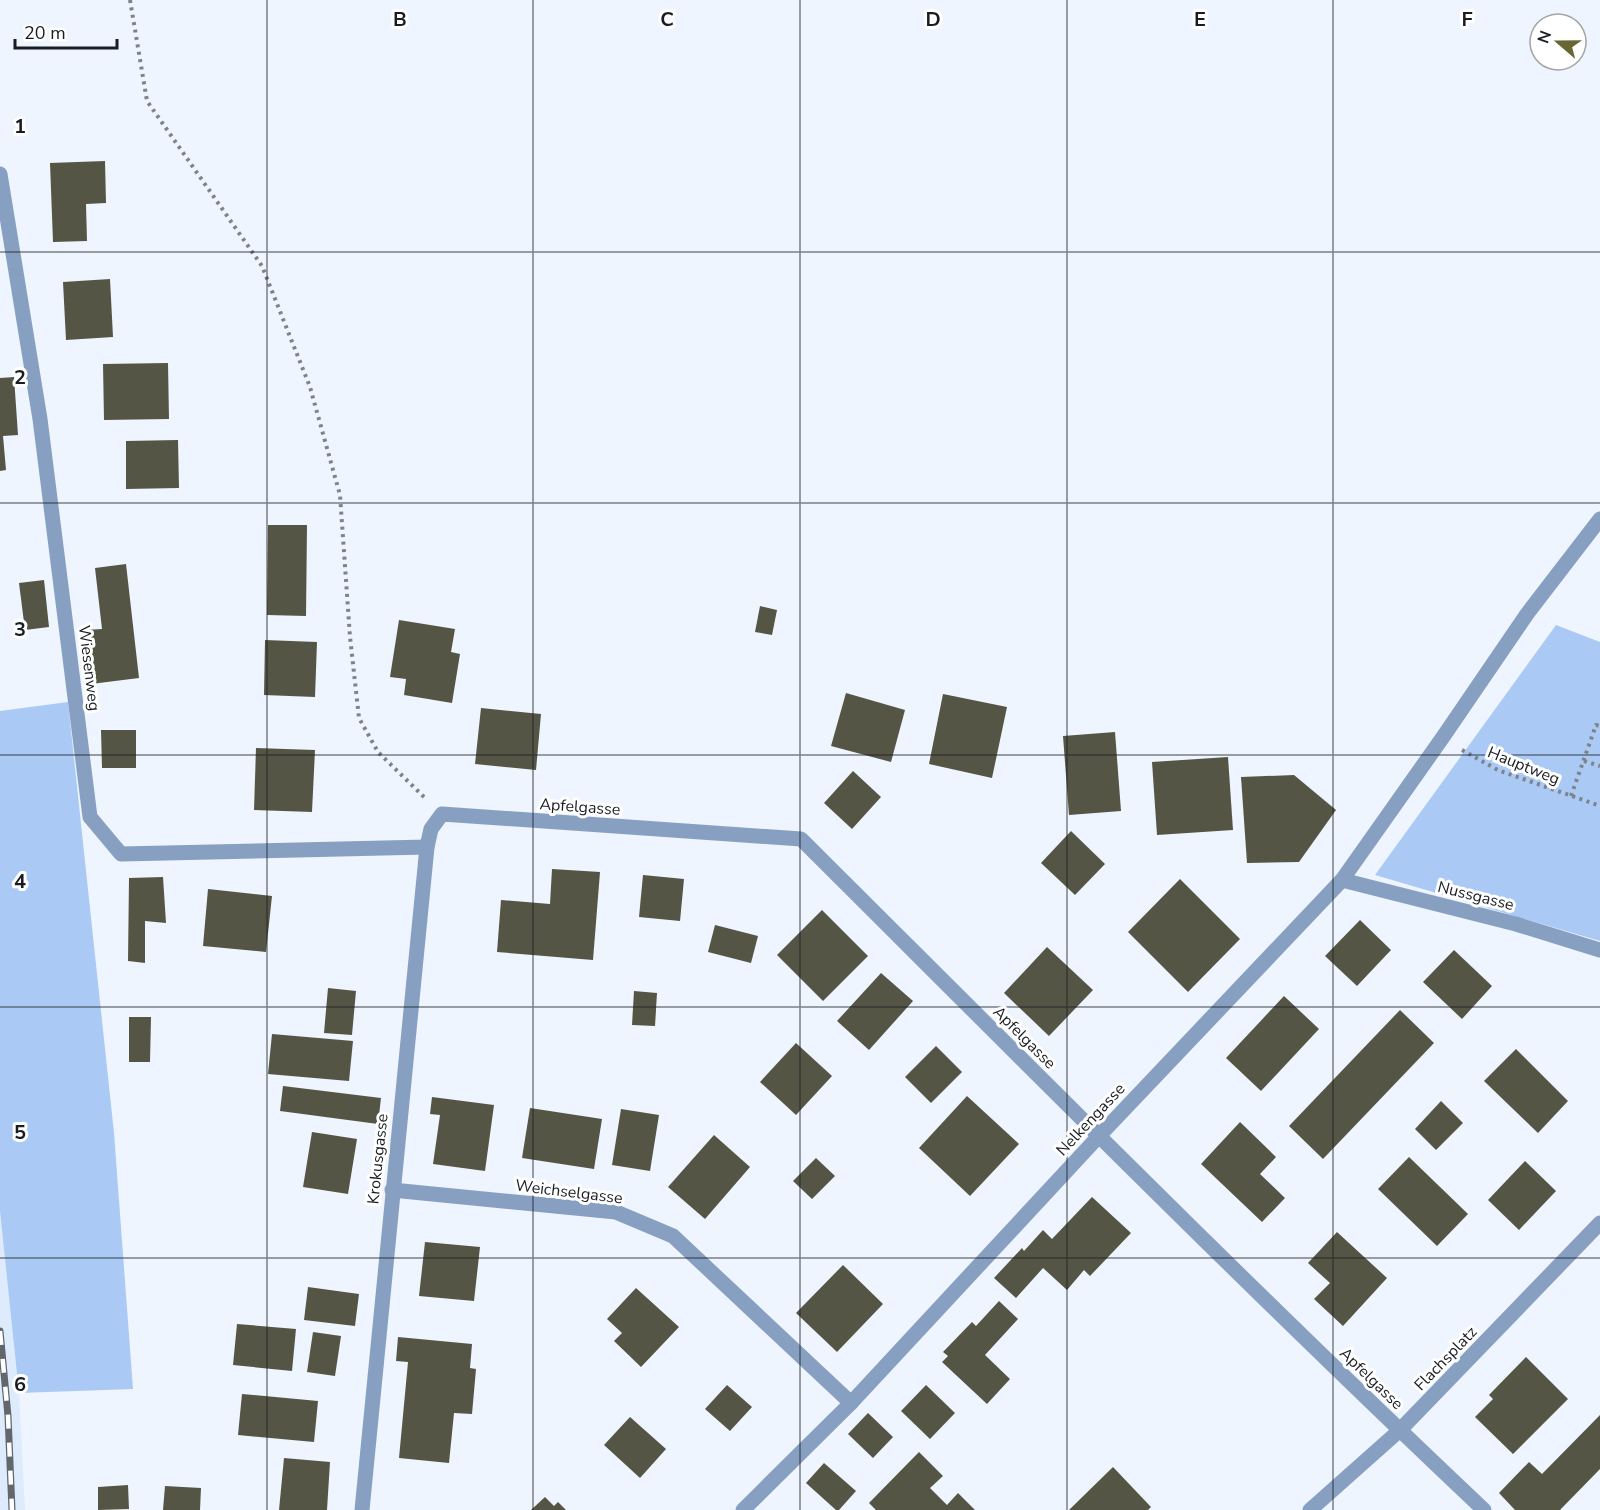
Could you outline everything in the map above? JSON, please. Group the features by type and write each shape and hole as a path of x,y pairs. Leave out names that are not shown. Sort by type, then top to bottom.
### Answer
{"street":[{"name":"Wiesenweg","path":"0,174 39,419 90,817 121,854 427,847"},
{"name":"Nelkengasse","path":"743,1510 851,1403 1099,1136 1342,880 1527,614 1600,519"},
{"name":"Krokusgasse","path":"362,1510 427,847 432,829 442,814"},
{"name":"Apfelgasse","path":"442,814 801,839 1099,1136 1485,1510"},
{"name":"Nussgasse","path":"1342,880 1516,924 1600,950"},
{"name":"Weichselgasse","path":"392,1190 616,1212 674,1236 851,1403"},
{"name":"Flachsplatz","path":"1310,1510 1400,1430 1600,1223"}],"path":[{"path":"130,0 147,100 261,266 310,387 340,495 350,637 359,718 378,752 442,814"},
{"path":"1571,796 1596,725 1600,726"},
{"name":"Hauptweg","path":"1443,737 1464,752 1498,770 1600,806"},
{"path":"1584,761 1600,766"}],"shaded area":[{"path":"1556,625 1600,642 1600,941 1375,875"},
{"path":"68,702 114,1133 133,1389 19,1393 0,1211 0,711"},
{"path":"0,1211 19,1393 25,1510 0,1510"}],"building":[{"path":"105,161 106,203 86,204 87,241 53,242 50,163"},
{"path":"110,279 113,337 66,340 63,282"},
{"path":"168,363 169,419 104,420 103,364"},
{"path":"14,377 18,435 3,436 6,470 0,471 0,378"},
{"path":"178,440 179,488 126,489 126,441"},
{"path":"268,525 307,525 306,616 267,615"},
{"path":"126,564 139,678 91,684 85,630 102,629 95,568"},
{"path":"44,580 49,627 25,630 19,583"},
{"path":"760,606 777,610 772,635 755,632"},
{"path":"399,620 455,629 451,652 460,654 452,703 404,695 406,679 390,677"},
{"path":"265,640 317,642 315,697 264,695"},
{"path":"846,693 905,710 891,762 831,746"},
{"path":"943,694 1007,707 992,778 929,764"},
{"path":"481,708 541,714 536,770 475,764"},
{"path":"101,730 136,730 136,768 102,768"},
{"path":"1115,732 1121,811 1069,815 1063,736"},
{"path":"256,748 315,750 312,812 254,810"},
{"path":"1228,757 1233,830 1157,835 1152,762"},
{"path":"853,771 881,797 852,829 824,803"},
{"path":"1294,775 1336,810 1299,862 1247,863 1241,777"},
{"path":"1071,831 1105,864 1075,895 1041,863"},
{"path":"552,869 600,872 593,960 497,952 501,900 550,904"},
{"path":"643,875 684,879 680,921 639,917"},
{"path":"163,877 166,923 145,921 145,963 128,961 129,878"},
{"path":"1180,879 1240,939 1188,992 1128,932"},
{"path":"208,889 272,896 266,952 203,946"},
{"path":"822,910 868,956 823,1001 777,955"},
{"path":"1360,920 1391,950 1357,986 1325,956"},
{"path":"715,925 758,936 751,963 708,952"},
{"path":"1047,947 1093,990 1049,1036 1004,993"},
{"path":"1454,950 1492,986 1462,1019 1423,982"},
{"path":"881,973 913,1001 869,1050 837,1021"},
{"path":"328,988 356,991 352,1035 324,1033"},
{"path":"634,991 657,993 655,1026 632,1025"},
{"path":"1284,996 1319,1029 1261,1091 1226,1058"},
{"path":"1400,1010 1434,1043 1323,1159 1289,1126"},
{"path":"129,1017 151,1017 150,1062 129,1062"},
{"path":"272,1034 353,1041 349,1081 268,1074"},
{"path":"796,1043 832,1076 796,1115 760,1082"},
{"path":"936,1046 962,1072 931,1103 905,1077"},
{"path":"1516,1049 1568,1101 1538,1133 1484,1081"},
{"path":"283,1086 381,1098 378,1124 280,1111"},
{"path":"967,1096 1019,1144 970,1196 919,1148"},
{"path":"432,1097 494,1105 485,1171 433,1164 440,1115 430,1114"},
{"path":"1441,1101 1463,1123 1436,1150 1415,1129"},
{"path":"530,1108 602,1119 594,1169 522,1158"},
{"path":"621,1109 659,1115 650,1171 612,1165"},
{"path":"1240,1122 1276,1157 1260,1174 1285,1198 1262,1222 1201,1164"},
{"path":"312,1132 357,1139 348,1194 303,1187"},
{"path":"714,1135 750,1167 705,1219 668,1187"},
{"path":"1409,1157 1468,1214 1437,1246 1378,1189"},
{"path":"816,1158 835,1176 812,1199 793,1181"},
{"path":"1525,1161 1556,1191 1519,1230 1488,1200"},
{"path":"1092,1197 1131,1233 1090,1276 1084,1270 1067,1290 1043,1268 1016,1298 994,1278 1022,1248 1024,1251 1043,1230 1052,1239"},
{"path":"1337,1232 1387,1278 1343,1326 1314,1299 1330,1283 1308,1263"},
{"path":"425,1242 480,1247 474,1301 419,1296"},
{"path":"843,1265 883,1304 837,1352 796,1313"},
{"path":"308,1287 359,1294 355,1326 304,1320"},
{"path":"636,1288 679,1327 641,1367 614,1341 622,1333 607,1319"},
{"path":"999,1301 1018,1319 985,1355 1010,1379 987,1404 942,1362 948,1356 943,1352 972,1322 976,1326"},
{"path":"237,1324 296,1329 292,1371 233,1365"},
{"path":"313,1332 341,1336 335,1376 307,1372"},
{"path":"398,1337 472,1344 470,1368 476,1369 472,1414 454,1413 449,1463 399,1458 408,1362 396,1361"},
{"path":"1526,1357 1568,1399 1513,1454 1475,1417 1493,1399 1489,1395"},
{"path":"727,1385 752,1407 730,1431 705,1409"},
{"path":"926,1385 955,1413 930,1439 901,1411"},
{"path":"242,1394 318,1401 314,1442 238,1435"},
{"path":"868,1413 893,1437 873,1458 848,1434"},
{"path":"1600,1415 1600,1469 1560,1510 1515,1510 1499,1493 1529,1462 1542,1474"},
{"path":"630,1417 666,1449 640,1478 604,1445"},
{"path":"919,1452 943,1476 930,1488 947,1505 958,1493 975,1510 876,1510 869,1503"},
{"path":"284,1458 330,1462 327,1510 279,1510"},
{"path":"824,1463 856,1491 839,1510 836,1510 806,1483"},
{"path":"1113,1467 1151,1507 1148,1510 1069,1510"},
{"path":"128,1485 129,1509 98,1510 98,1487"},
{"path":"165,1486 201,1488 200,1510 163,1510"},
{"path":"545,1497 554,1506 558,1502 566,1510 531,1510"}],"railway":[{"path":"0,1331 8,1416 12,1510"}]}
